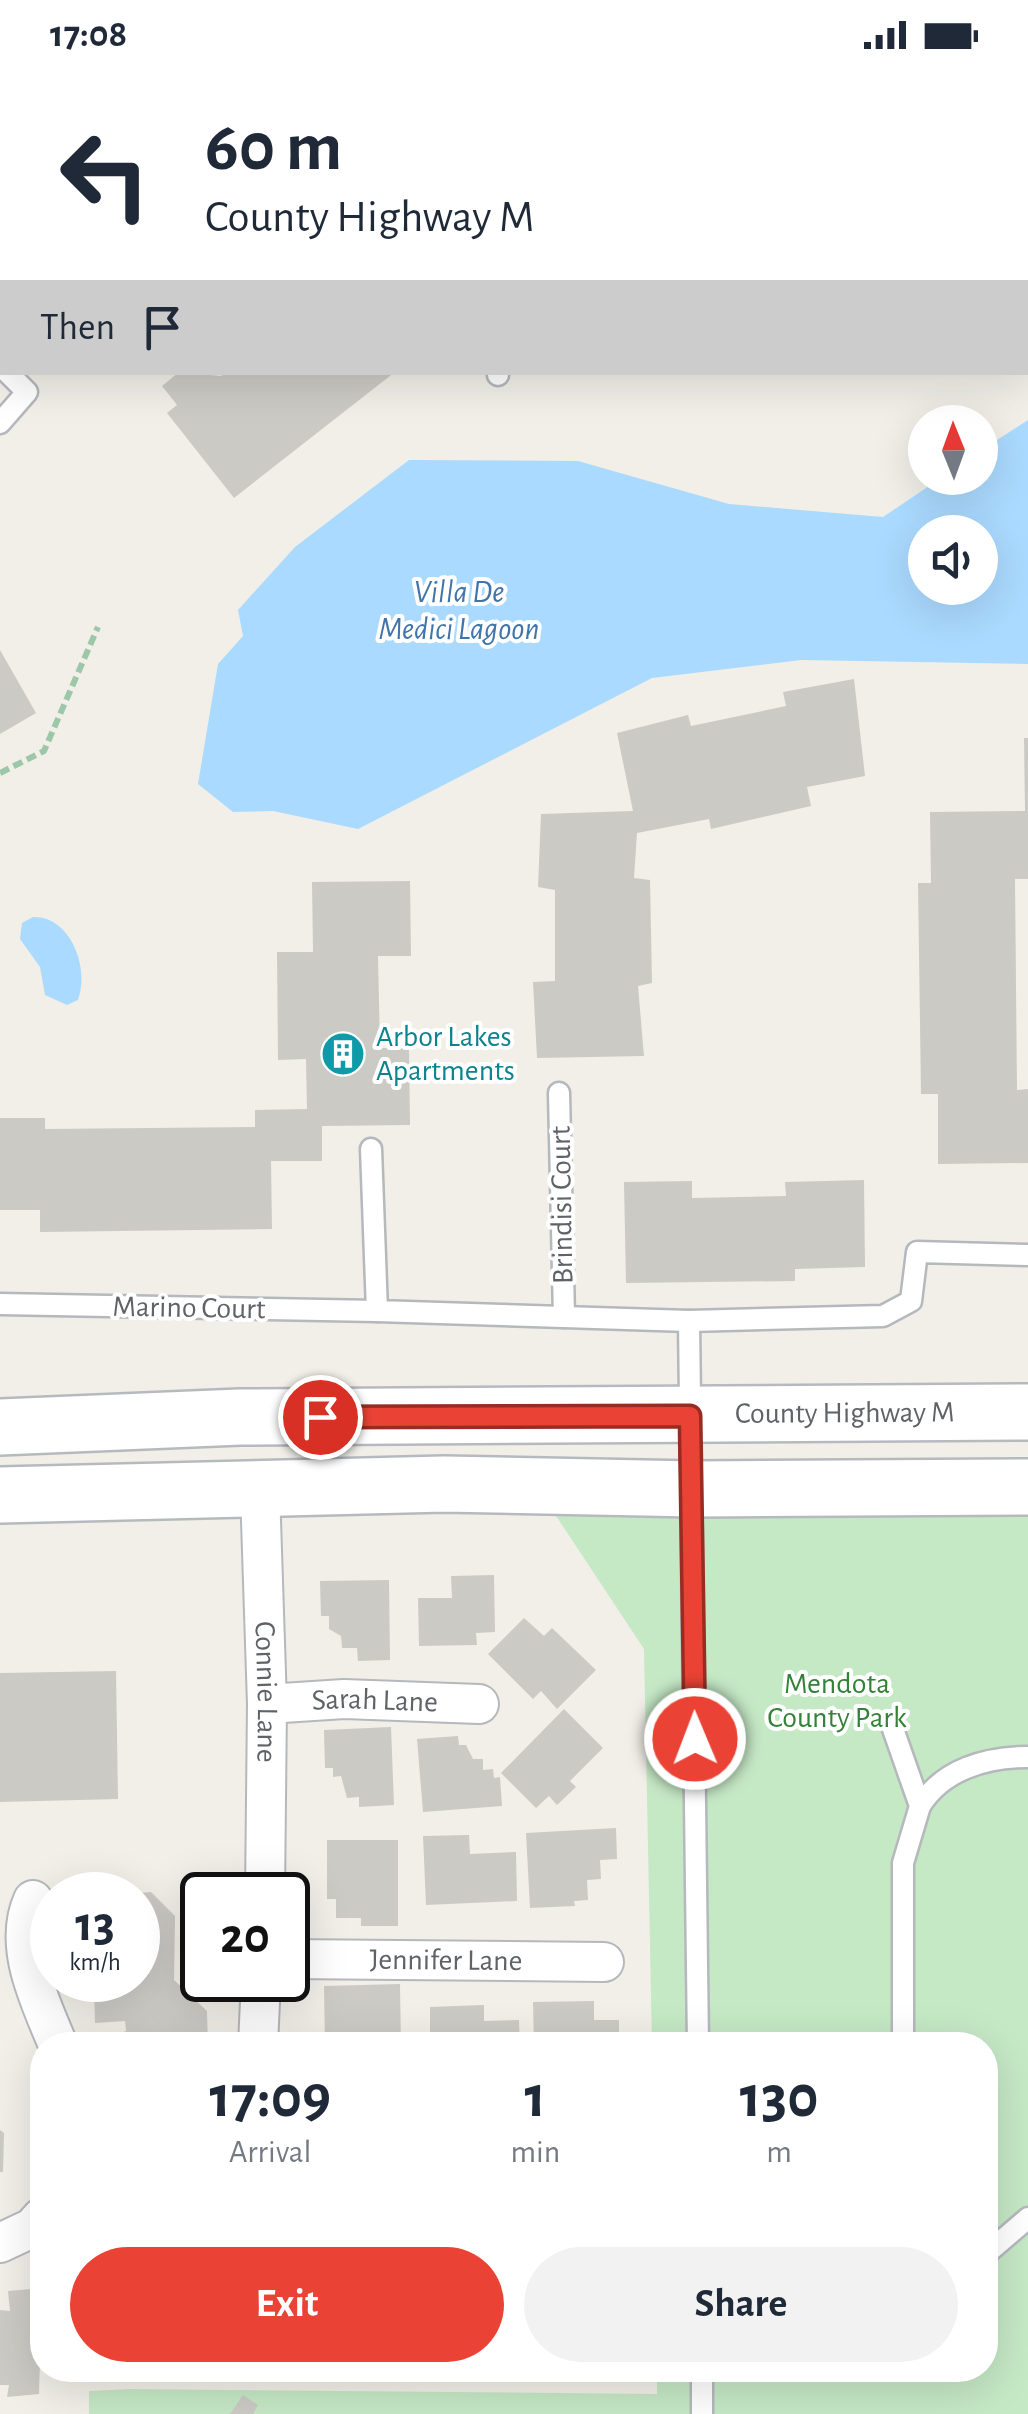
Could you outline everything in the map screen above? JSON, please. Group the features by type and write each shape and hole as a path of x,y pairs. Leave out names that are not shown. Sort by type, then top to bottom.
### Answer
{"main road":[{"name":"County Highway M","path":"0,1427 240,1417 1028,1412"},
{"path":"0,1495 444,1484 694,1489 1028,1487"}],"street":[{"name":"Connie Lane","path":"260,1490 267,1704 265,1872"},
{"name":"Sarah Lane","path":"267,1704 344,1698 479,1704"},
{"path":"30,1906 25,1946 30,1961"},
{"name":"Jennifer Lane","path":"310,1959 604,1962"},
{"path":"44,2002 54,2032"},
{"path":"259,2032 260,2002"},
{"path":"0,2243 30,2229"}],"lane":[{"path":"0,423 27,392 9,375"},
{"name":"Brindisi Court","path":"559,1093 564,1317"},
{"path":"371,1149 377,1311"},
{"name":"Marino Court","path":"0,1304 689,1321 883,1316 911,1301 917,1252 1028,1255"},
{"path":"689,1321 698,2032"},
{"path":"893,1729 920,1806"},
{"path":"903,2032 904,1862 920,1806 930,1790 952,1774 1006,1757 1028,1756"},
{"path":"998,2244 1028,2218"},
{"path":"702,2382 702,2414"}],"path":[{"path":"0,772 44,750 98,627"}],"green space":[{"name":"Mendota County Park","path":"537,1487 1028,1487 1028,2414 89,2414 89,2391 130,2389 657,2394 657,2382 998,2382 998,2032 652,2032 644,1649"}],"water":[{"name":"Villa De Medici Lagoon","path":"1028,420 1028,664 801,660 652,678 358,829 273,811 233,812 198,784 218,664 243,636 238,610 295,547 409,460 578,461 729,504 883,517 916,495 998,495 998,439"},
{"path":"33,917 58,925 74,946 81,974 78,1000 67,1005 45,995 40,967 20,939 22,923"}],"building":[{"path":"175,375 391,375 234,498 167,413 177,405 162,386"},
{"path":"0,650 36,713 0,734"},
{"path":"854,679 865,776 807,787 811,806 711,829 709,819 637,833 634,878 650,880 652,983 638,986 644,1056 537,1058 533,982 555,981 555,890 538,887 541,814 633,811 617,733 688,715 691,726 786,706 783,692"},
{"path":"1024,738 1028,738 1028,879 1015,879 1017,1090 1028,1089 1028,1163 938,1164 938,1094 921,1094 918,883 931,883 930,812 1025,811"},
{"name":"Arbor Lakes Apartments","path":"410,881 411,956 378,956 380,1048 409,1048 410,1125 322,1126 322,1161 271,1161 272,1229 40,1232 40,1210 0,1210 0,1118 45,1118 45,1129 255,1127 255,1110 307,1109 306,1059 278,1060 277,952 313,952 312,882"},
{"path":"864,1180 865,1267 795,1269 795,1281 626,1283 624,1182 692,1181 692,1198 786,1196 785,1182"},
{"path":"494,1575 495,1632 476,1633 477,1645 419,1646 418,1598 452,1598 451,1576"},
{"path":"389,1580 390,1660 358,1661 357,1648 342,1648 341,1636 329,1629 329,1616 321,1616 320,1581"},
{"path":"524,1618 544,1636 552,1628 596,1670 557,1709 541,1691 533,1699 488,1654"},
{"path":"116,1671 118,1799 0,1802 0,1673"},
{"path":"564,1709 603,1748 570,1781 576,1787 557,1805 549,1796 536,1808 501,1773"},
{"path":"391,1727 394,1805 359,1807 359,1797 347,1798 341,1776 333,1777 333,1768 325,1768 324,1730"},
{"path":"458,1736 459,1745 466,1745 473,1759 483,1759 483,1770 493,1769 494,1778 500,1777 502,1806 423,1812 417,1739"},
{"path":"616,1828 617,1859 600,1860 601,1879 587,1880 588,1900 574,1901 575,1906 530,1908 526,1833"},
{"path":"469,1835 470,1854 516,1852 517,1901 426,1905 423,1836"},
{"path":"327,1840 398,1840 398,1926 361,1926 361,1918 336,1918 336,1899 327,1899"},
{"path":"160,1901 175,1916 174,1980 180,1986 180,2002 197,2002 207,2011 208,2032 123,2032 125,2021 95,2023 94,2002 160,2002"},
{"path":"400,1984 401,2032 325,2032 324,1986"},
{"path":"594,2001 594,2020 619,2020 619,2032 534,2032 533,2002"},
{"path":"484,2005 484,2021 519,2020 519,2032 430,2032 430,2007"},
{"path":"0,2130 4,2133 3,2172 0,2172"},
{"path":"30,2289 30,2382 39,2382 39,2394 7,2397 9,2385 0,2385 0,2310 10,2311 8,2291"},
{"path":"243,2395 258,2405 253,2414 230,2414"}],"place":[{"name":"Arbor Lakes Apartments","path":"343,1054"}],"route":[{"path":"320,1417 690,1416 695,1739"}]}
